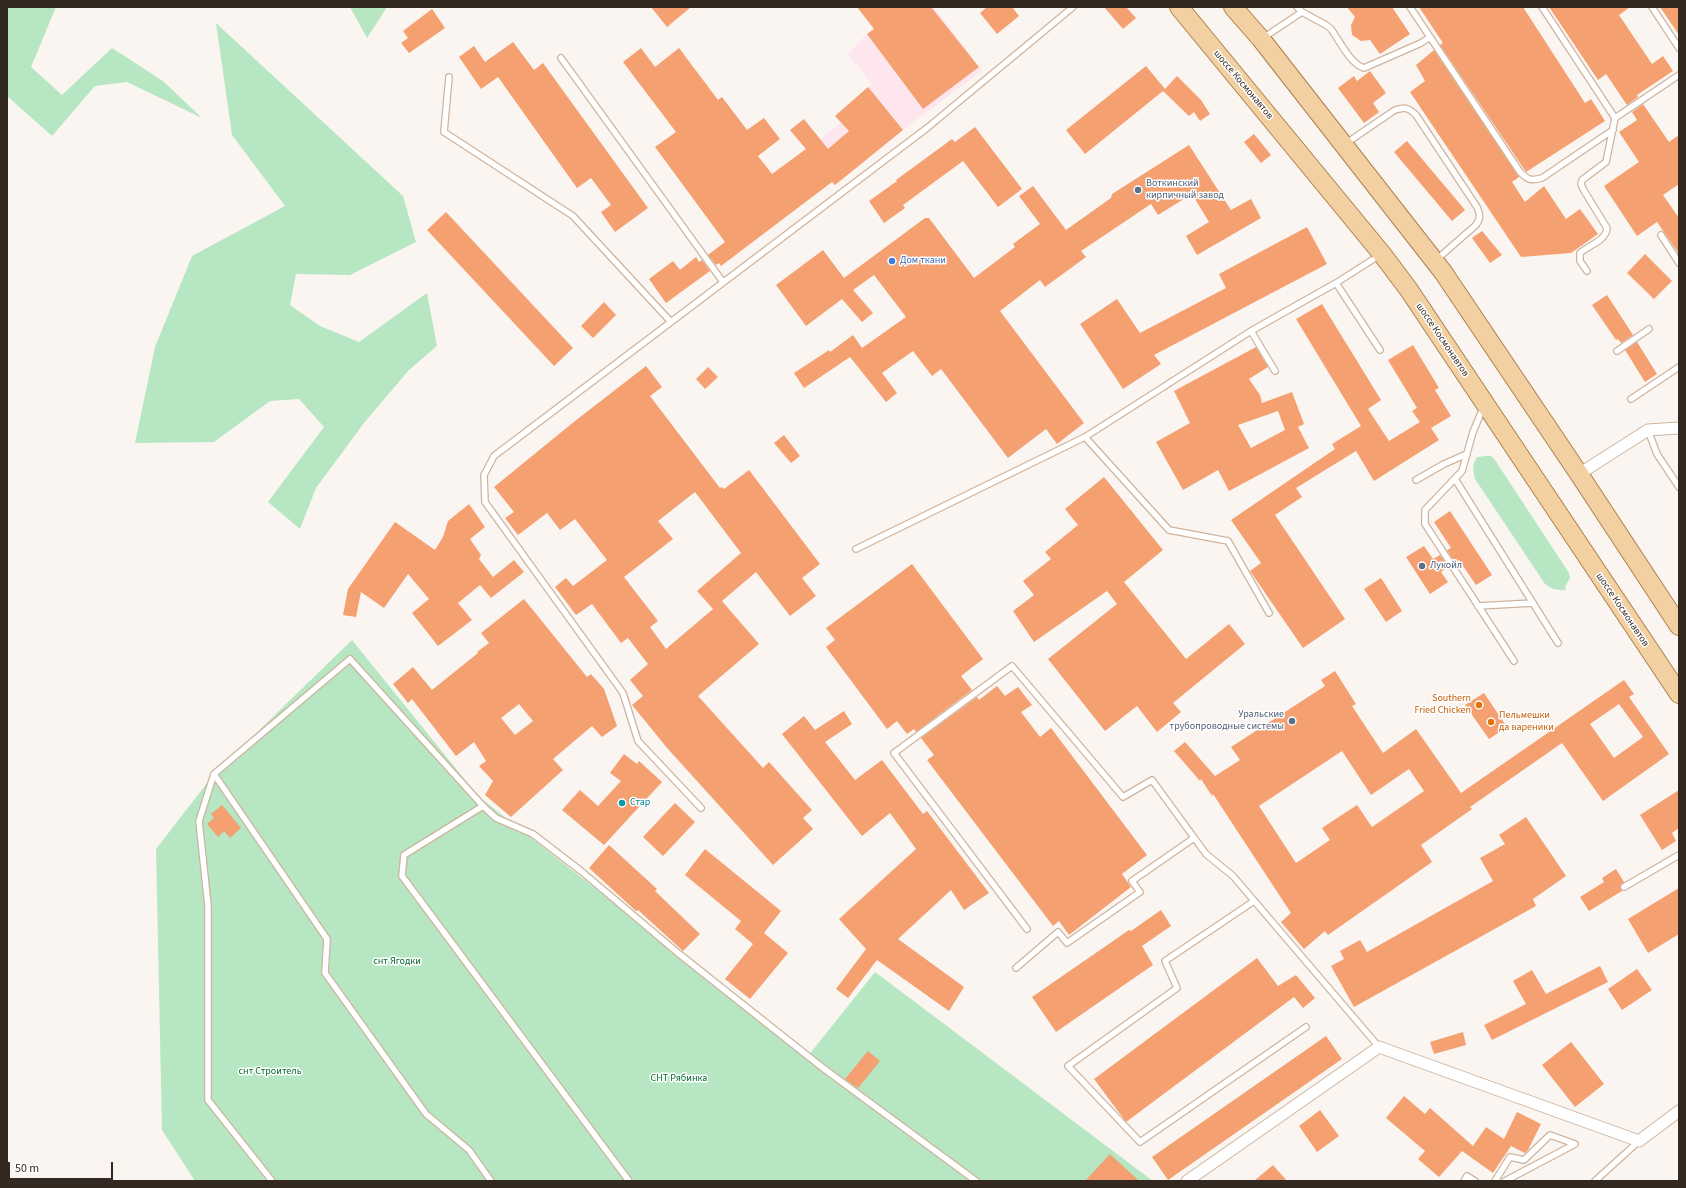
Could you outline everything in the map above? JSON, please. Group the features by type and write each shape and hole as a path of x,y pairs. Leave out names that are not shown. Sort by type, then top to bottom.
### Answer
{"main road":[{"name":"шоссе Космонавтов","path":"1179,7 1382,254 1409,290 1679,694"},
{"path":"1233,7 1261,39 1434,261 1579,474 1679,626"}],"street":[{"path":"1579,474 1648,430 1679,428"},
{"path":"1187,1181 1379,1047 1639,1141 1679,1111"}],"lane":[{"path":"701,808 638,741 622,693 485,502 484,475 494,456 927,128 1073,7"},
{"path":"1297,7 1302,12 1331,29 1359,67 1364,68 1370,66 1421,43 1430,37"},
{"path":"1410,7 1520,172 1527,179 1534,180 1542,178 1613,130"},
{"path":"1542,7 1615,118 1606,162 1585,176 1581,184 1607,228 1607,234 1580,253 1580,261 1587,271"},
{"path":"1652,7 1679,48"},
{"path":"1261,39 1302,12"},
{"path":"560,58 723,282"},
{"path":"1615,118 1679,75"},
{"path":"449,77 444,132 573,216 670,322"},
{"path":"1343,144 1395,110 1409,108 1416,114 1477,207 1480,214 1480,219 1476,225 1434,261"},
{"path":"1661,235 1679,263"},
{"path":"856,549 1085,436 1251,331 1336,283 1382,254"},
{"path":"1336,283 1380,350"},
{"path":"1616,351 1649,329"},
{"path":"1251,331 1275,372"},
{"path":"1631,399 1679,367"},
{"path":"1485,404 1472,432 1462,471 1425,510 1425,524 1514,661"},
{"path":"1648,430 1657,454 1679,487"},
{"path":"1085,436 1169,530 1228,541 1269,612"},
{"path":"1416,480 1444,464 1467,454"},
{"path":"1455,479 1558,643"},
{"path":"1478,606 1533,602"},
{"path":"272,1181 208,1100 208,906 199,821 214,774 350,659 482,806 496,818 533,834 581,871 678,954 823,1068 976,1181"},
{"path":"1027,929 894,753 1012,666 1123,797 1152,780 1206,854 1233,876 1379,1047"},
{"path":"214,774 327,939 325,974 426,1114 469,1150 491,1181"},
{"path":"482,806 404,855 402,876 629,1181"},
{"path":"1016,968 1058,932 1067,943 1140,892 1132,881 1194,838"},
{"path":"1624,887 1679,855"},
{"path":"1254,901 1165,961 1176,988 1068,1066 1140,1142 1306,1027"},
{"path":"1495,1181 1510,1157 1524,1160 1550,1135 1575,1144 1506,1181"},
{"path":"1595,1181 1639,1141"},
{"path":"1464,1181 1467,1176 1475,1181"}],"shaded area":[{"path":"902,7 934,7 982,71 903,130 835,185 790,130 804,119 820,139 841,123 835,116 872,84 848,54 867,34"}],"green space":[{"path":"7,7 56,7 31,67 62,95 112,48 163,81 202,118 127,82 95,86 52,136 7,96"},
{"path":"350,7 387,7 367,38"},
{"path":"216,23 403,196 416,242 350,275 296,274 290,305 320,326 359,342 427,293 437,346 409,370 364,423 316,488 300,529 268,502 324,427 299,399 270,401 214,442 135,443 155,347 192,256 285,206 232,135"},
{"path":"1491,456 1495,460 1569,573 1570,578 1565,587 1566,590 1555,589 1545,584 1475,479 1473,467 1474,462 1477,457"},
{"path":"352,640 478,796 808,1056 875,972 1153,1181 195,1181 162,1130 156,849 214,774"}],"building":[{"path":"651,7 691,7 667,27"},
{"path":"857,7 931,7 979,67 923,109 867,34 874,29"},
{"path":"987,7 1012,7 1019,16 997,34 980,13"},
{"path":"1104,7 1126,7 1136,18 1123,29"},
{"path":"1347,7 1392,7 1410,34 1380,54 1370,40 1361,41 1352,35 1351,25 1355,17"},
{"path":"1419,7 1523,7 1585,103 1591,99 1605,121 1526,172 1440,45 1443,43"},
{"path":"1549,7 1630,7 1619,15 1652,64 1663,56 1673,71 1637,95 1638,97 1627,105 1606,74 1598,80"},
{"path":"1660,7 1679,7 1679,35"},
{"path":"432,9 445,28 409,53 401,43 408,38 403,31"},
{"path":"513,42 534,70 543,63 648,208 615,232 601,212 611,205 591,178 577,188 498,77 481,89 459,57 474,46 485,62"},
{"path":"641,48 655,67 679,48 718,100 722,97 747,130 764,118 780,139 758,156 772,174 806,149 790,130 804,119 828,149 849,131 835,116 868,87 903,130 835,185 832,182 721,266 719,263 716,265 708,255 725,242 655,147 676,132 623,62"},
{"path":"1434,50 1519,177 1512,182 1525,202 1544,186 1566,219 1580,209 1598,234 1571,253 1521,257 1410,92 1425,81 1416,65"},
{"path":"1146,66 1165,89 1177,76 1201,100 1210,114 1200,121 1194,112 1189,116 1163,91 1085,154 1066,130"},
{"path":"1370,71 1386,93 1373,103 1379,112 1364,123 1338,88 1354,76 1357,81"},
{"path":"1643,104 1669,142 1679,135 1679,184 1663,195 1679,218 1679,254 1657,222 1637,236 1604,186 1639,162 1619,132 1637,120 1632,112"},
{"path":"975,127 1022,189 998,207 963,161 903,205 905,208 884,223 869,201 952,139 955,142"},
{"path":"1254,134 1271,155 1261,163 1244,142"},
{"path":"1407,141 1465,210 1452,221 1394,152"},
{"path":"1189,145 1231,210 1251,199 1261,218 1197,255 1186,236 1209,222 1192,194 1158,215 1151,204 1081,251 1086,257 1045,287 1040,280 1000,311 1084,423 1057,444 1046,429 1008,458 941,369 932,376 913,351 882,373 897,393 886,402 850,357 804,388 794,373 829,350 830,352 853,335 862,348 906,317 874,275 853,290 873,313 862,322 842,299 806,326 776,285 823,250 844,278 925,218 929,218 974,278 1015,247 1013,244 1040,224 1019,196 1033,186 1066,230 1111,198 1112,194"},
{"path":"446,212 573,348 554,366 427,230"},
{"path":"1307,227 1327,264 1154,355 1161,364 1123,389 1080,324 1117,299 1140,333 1226,288 1219,274"},
{"path":"1482,231 1502,255 1490,263 1472,238"},
{"path":"1645,254 1672,281 1654,299 1627,273"},
{"path":"696,257 699,262 702,260 710,271 666,303 649,279 673,261 680,270"},
{"path":"1607,295 1633,335 1621,343 1618,339 1616,340 1592,305"},
{"path":"604,302 616,315 593,338 581,326"},
{"path":"1322,304 1381,400 1368,409 1389,441 1420,422 1412,411 1417,408 1388,360 1413,345 1439,388 1435,390 1451,416 1431,428 1439,440 1374,481 1356,451 1296,488 1302,497 1275,515 1345,619 1303,648 1250,571 1261,563 1231,520 1335,449 1332,444 1361,426 1296,319"},
{"path":"1637,342 1657,374 1645,382 1625,350"},
{"path":"1256,347 1268,367 1249,379 1260,395 1262,403 1292,392 1304,424 1298,427 1309,448 1229,491 1218,470 1183,490 1156,442 1190,423 1174,391","holes":["1278,411 1285,430 1251,448 1238,425"]},
{"path":"646,366 662,387 650,396 720,488 722,487 724,489 749,470 820,564 802,578 816,596 790,616 756,572 722,601 759,644 698,696 763,768 769,762 812,810 803,818 813,829 773,865 668,749 632,705 643,696 630,680 648,664 628,638 621,643 592,604 576,615 555,587 566,578 573,586 607,560 575,519 560,530 547,513 518,535 505,518 514,512 494,487","holes":["695,492 741,553 697,591 713,609 666,649 650,627 658,621 624,577 673,539 658,521"]},
{"path":"708,367 718,377 705,389 696,379"},
{"path":"784,435 800,456 791,463 774,443"},
{"path":"1104,477 1163,550 1124,582 1186,659 1229,624 1245,644 1173,703 1181,712 1157,732 1137,706 1105,731 1048,659 1117,604 1107,591 1034,642 1013,611 1034,595 1023,581 1051,559 1045,552 1078,525 1065,509"},
{"path":"469,504 485,527 470,539 481,555 479,559 493,577 514,560 524,572 491,598 480,585 458,603 472,620 438,646 412,613 429,599 408,574 384,608 361,592 356,617 343,615 348,589 395,522 435,550 443,537 448,521"},
{"path":"1450,511 1492,575 1476,585 1459,560 1455,563 1447,550 1451,548 1434,522"},
{"path":"1424,546 1433,559 1440,555 1448,567 1441,572 1448,582 1430,594 1406,557"},
{"path":"912,564 983,659 961,676 972,690 916,732 914,729 907,734 897,721 887,729 826,647 835,640 826,628"},
{"path":"1381,578 1402,611 1386,622 1364,589"},
{"path":"524,599 587,677 591,674 604,689 617,726 602,737 592,726 553,759 563,770 511,817 485,795 493,781 479,766 486,761 474,742 456,756 412,699 408,703 393,684 413,667 432,690 489,643 481,633","holes":["519,704 533,721 515,735 501,718"]},
{"path":"1335,671 1356,704 1352,706 1383,753 1416,729 1461,793 1624,680 1634,694 1629,697 1669,754 1603,801 1562,743 1470,807 1472,809 1421,845 1432,862 1328,935 1325,931 1304,949 1281,922 1291,913 1213,794 1212,796 1201,779 1200,781 1174,751 1185,742 1215,776 1240,760 1231,747 1325,686 1321,680","holes":["1619,704 1643,737 1614,758 1590,724","1342,751 1371,795 1409,769 1424,791 1372,827 1357,805 1322,828 1330,840 1296,863 1259,806"]},
{"path":"997,686 1005,696 1018,687 1032,705 1021,712 1040,737 1051,728 1147,855 1122,874 1131,887 1069,935 1059,921 1053,926 927,760 934,755 921,738 977,697 979,700"},
{"path":"1484,693 1507,727 1489,739 1465,705"},
{"path":"844,711 852,724 825,742 855,780 882,760 923,814 927,811 989,893 964,910 951,890 898,939 964,987 949,1011 877,960 848,998 836,989 866,949 839,919 916,849 890,813 862,836 782,734 804,716 815,730"},
{"name":"Стар","path":"624,754 637,764 639,761 662,782 604,845 562,810 580,790 598,806 621,781 610,773"},
{"path":"1679,790 1679,828 1672,833 1676,841 1662,850 1640,815"},
{"path":"675,803 695,822 663,856 643,837"},
{"path":"222,805 241,828 230,838 224,831 218,837 207,824 214,818 211,814"},
{"path":"1526,817 1566,876 1533,899 1536,906 1354,1007 1331,966 1344,959 1340,951 1360,940 1367,952 1493,881 1480,858 1505,844 1499,835"},
{"path":"609,845 657,889 655,891 700,934 683,951 589,868"},
{"path":"705,849 781,911 764,933 788,953 750,999 725,979 753,944 735,929 741,921 685,875"},
{"path":"1616,869 1624,882 1620,887 1622,891 1589,911 1580,897 1604,882 1602,878"},
{"path":"1679,888 1679,934 1648,953 1628,919"},
{"path":"1161,910 1171,926 1142,946 1153,965 1056,1032 1032,997 1129,930 1131,931"},
{"path":"1257,958 1278,986 1296,975 1315,998 1303,1008 1294,997 1126,1122 1094,1079"},
{"path":"1600,966 1608,982 1492,1040 1484,1025 1526,1004 1513,981 1532,970 1546,994"},
{"path":"1637,969 1652,990 1622,1010 1608,989"},
{"path":"1463,1032 1466,1045 1434,1054 1430,1042"},
{"path":"1326,1036 1342,1059 1168,1180 1152,1157"},
{"path":"1571,1042 1604,1084 1575,1107 1542,1065"},
{"path":"868,1051 880,1061 858,1088 845,1079"},
{"path":"1404,1096 1425,1114 1430,1108 1473,1146 1486,1127 1504,1139 1517,1112 1541,1124 1528,1150 1525,1153 1511,1146 1493,1173 1462,1151 1439,1177 1418,1159 1425,1151 1386,1118"},
{"path":"1320,1110 1339,1136 1317,1152 1299,1126"},
{"path":"1110,1154 1139,1181 1085,1181"},
{"path":"1273,1165 1287,1181 1254,1181"}],"place":[{"name":"Воткинский кирпичный завод","path":"1138,190"},
{"name":"Дом ткани","path":"892,261"},
{"name":"Лукойл","path":"1422,566"},
{"name":"Southern Fried Chicken","path":"1479,705"},
{"name":"Уральские трубопроводные системы","path":"1292,721"},
{"name":"Пельмешки да вареники","path":"1491,722"},
{"name":"Стар","path":"622,803"}],"park label":[{"name":"снт Ягодки","path":"397,962"},
{"name":"снт Строитель","path":"270,1072"},
{"name":"СНТ Рябинка","path":"679,1079"}]}
